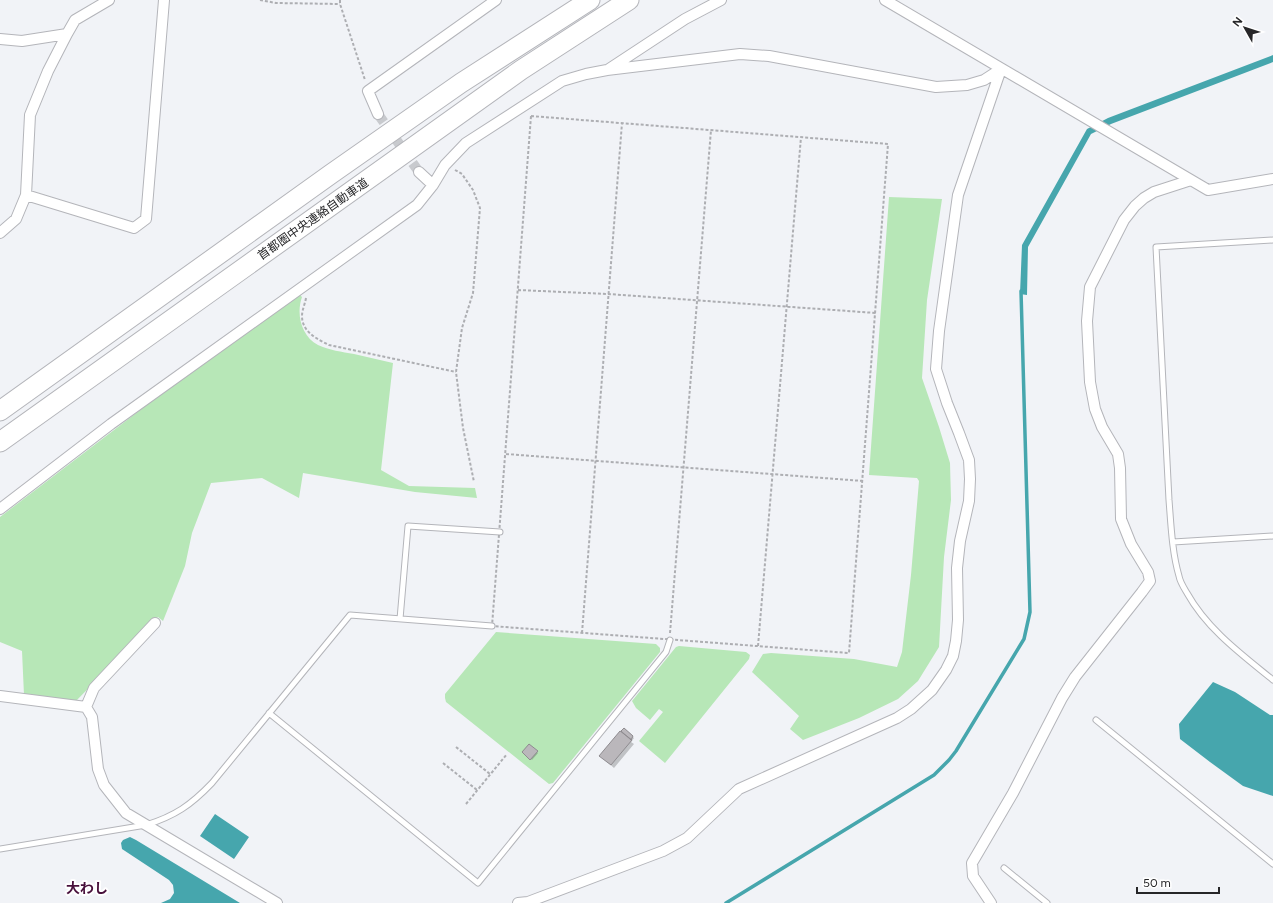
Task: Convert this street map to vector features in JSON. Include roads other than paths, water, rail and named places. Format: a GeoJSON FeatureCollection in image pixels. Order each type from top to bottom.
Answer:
{"type":"FeatureCollection","features":[{"type":"Feature","properties":{"kind":"highway"},"geometry":{"type":"LineString","coordinates":[[0,411],[331,174],[455,88],[590,0]]}},
{"type":"Feature","properties":{"kind":"highway","name":"首都圏中央連絡自動車道"},"geometry":{"type":"LineString","coordinates":[[0,442],[522,70],[629,0]]}},
{"type":"Feature","properties":{"kind":"street"},"geometry":{"type":"LineString","coordinates":[[0,233],[16,219],[26,195],[30,115],[48,71],[75,20],[109,0]]}},
{"type":"Feature","properties":{"kind":"street"},"geometry":{"type":"LineString","coordinates":[[26,195],[134,228],[146,219],[164,0]]}},
{"type":"Feature","properties":{"kind":"street"},"geometry":{"type":"LineString","coordinates":[[378,114],[368,91],[496,0]]}},
{"type":"Feature","properties":{"kind":"street"},"geometry":{"type":"LineString","coordinates":[[607,70],[685,19],[721,0]]}},
{"type":"Feature","properties":{"kind":"street"},"geometry":{"type":"LineString","coordinates":[[885,0],[1208,190],[1273,179]]}},
{"type":"Feature","properties":{"kind":"street"},"geometry":{"type":"LineString","coordinates":[[0,39],[22,41],[67,34]]}},
{"type":"Feature","properties":{"kind":"street"},"geometry":{"type":"LineString","coordinates":[[0,509],[111,424],[417,205],[433,185],[445,165],[466,143],[562,81],[607,70],[740,54],[769,56],[936,87],[966,85],[984,80],[1001,69]]}},
{"type":"Feature","properties":{"kind":"street"},"geometry":{"type":"LineString","coordinates":[[518,903],[528,902],[663,851],[687,838],[739,789],[897,718],[911,709],[932,690],[946,670],[953,656],[956,641],[958,620],[957,568],[960,541],[969,501],[970,479],[969,460],[947,403],[936,369],[939,331],[958,194],[1001,69]]}},
{"type":"Feature","properties":{"kind":"street"},"geometry":{"type":"LineString","coordinates":[[419,172],[433,185]]}},
{"type":"Feature","properties":{"kind":"street"},"geometry":{"type":"LineString","coordinates":[[991,903],[973,876],[972,863],[1013,793],[1074,677],[1150,581],[1148,572],[1131,544],[1121,518],[1120,468],[1118,454],[1102,427],[1095,409],[1090,382],[1087,321],[1090,287],[1124,220],[1135,206],[1154,192],[1191,180]]}},
{"type":"Feature","properties":{"kind":"street"},"geometry":{"type":"LineString","coordinates":[[86,707],[94,688],[155,624]]}},
{"type":"Feature","properties":{"kind":"street"},"geometry":{"type":"LineString","coordinates":[[0,696],[86,707]]}},
{"type":"Feature","properties":{"kind":"street"},"geometry":{"type":"LineString","coordinates":[[86,707],[92,717],[98,769],[104,784],[126,813],[273,902]]}},
{"type":"Feature","properties":{"kind":"lane"},"geometry":{"type":"LineString","coordinates":[[1273,240],[1156,247],[1169,500],[1173,542],[1179,578],[1206,622],[1273,680]]}},
{"type":"Feature","properties":{"kind":"lane"},"geometry":{"type":"LineString","coordinates":[[400,619],[408,526],[500,532]]}},
{"type":"Feature","properties":{"kind":"lane"},"geometry":{"type":"LineString","coordinates":[[1173,542],[1273,536]]}},
{"type":"Feature","properties":{"kind":"lane"},"geometry":{"type":"LineString","coordinates":[[0,849],[146,825],[160,821],[175,814],[196,800],[212,783],[350,615],[492,626]]}},
{"type":"Feature","properties":{"kind":"lane"},"geometry":{"type":"LineString","coordinates":[[269,713],[478,883],[666,652],[670,640]]}},
{"type":"Feature","properties":{"kind":"lane"},"geometry":{"type":"LineString","coordinates":[[1096,720],[1273,864]]}},
{"type":"Feature","properties":{"kind":"lane"},"geometry":{"type":"LineString","coordinates":[[1004,868],[1047,903]]}},
{"type":"Feature","properties":{"kind":"water"},"geometry":{"type":"Polygon","coordinates":[[[1273,55],[1273,62],[1111,124],[1091,134],[1028,247],[1027,295],[1020,294],[1022,245],[1087,129],[1108,118],[1273,55]]]}},
{"type":"Feature","properties":{"kind":"water"},"geometry":{"type":"Polygon","coordinates":[[[1213,682],[1235,692],[1270,715],[1273,715],[1273,796],[1243,786],[1180,739],[1179,724],[1213,682]]]}},
{"type":"Feature","properties":{"kind":"water"},"geometry":{"type":"Polygon","coordinates":[[[215,814],[249,837],[234,859],[200,836],[215,814]]]}},
{"type":"Feature","properties":{"kind":"water"},"geometry":{"type":"Polygon","coordinates":[[[130,837],[240,903],[161,903],[170,899],[174,893],[173,885],[169,880],[122,849],[121,843],[123,840],[130,837]]]}},
{"type":"Feature","properties":{"kind":"waterway"},"geometry":{"type":"LineString","coordinates":[[726,903],[934,775],[956,751],[1024,639],[1030,612],[1021,291]]}},
{"type":"Feature","properties":{"kind":"tunnel"},"geometry":{"type":"LineString","coordinates":[[378,114],[419,172]]}},
{"type":"Feature","properties":{"kind":"district","name":"大わし"},"geometry":{"type":"Point","coordinates":[87,888]}}]}
